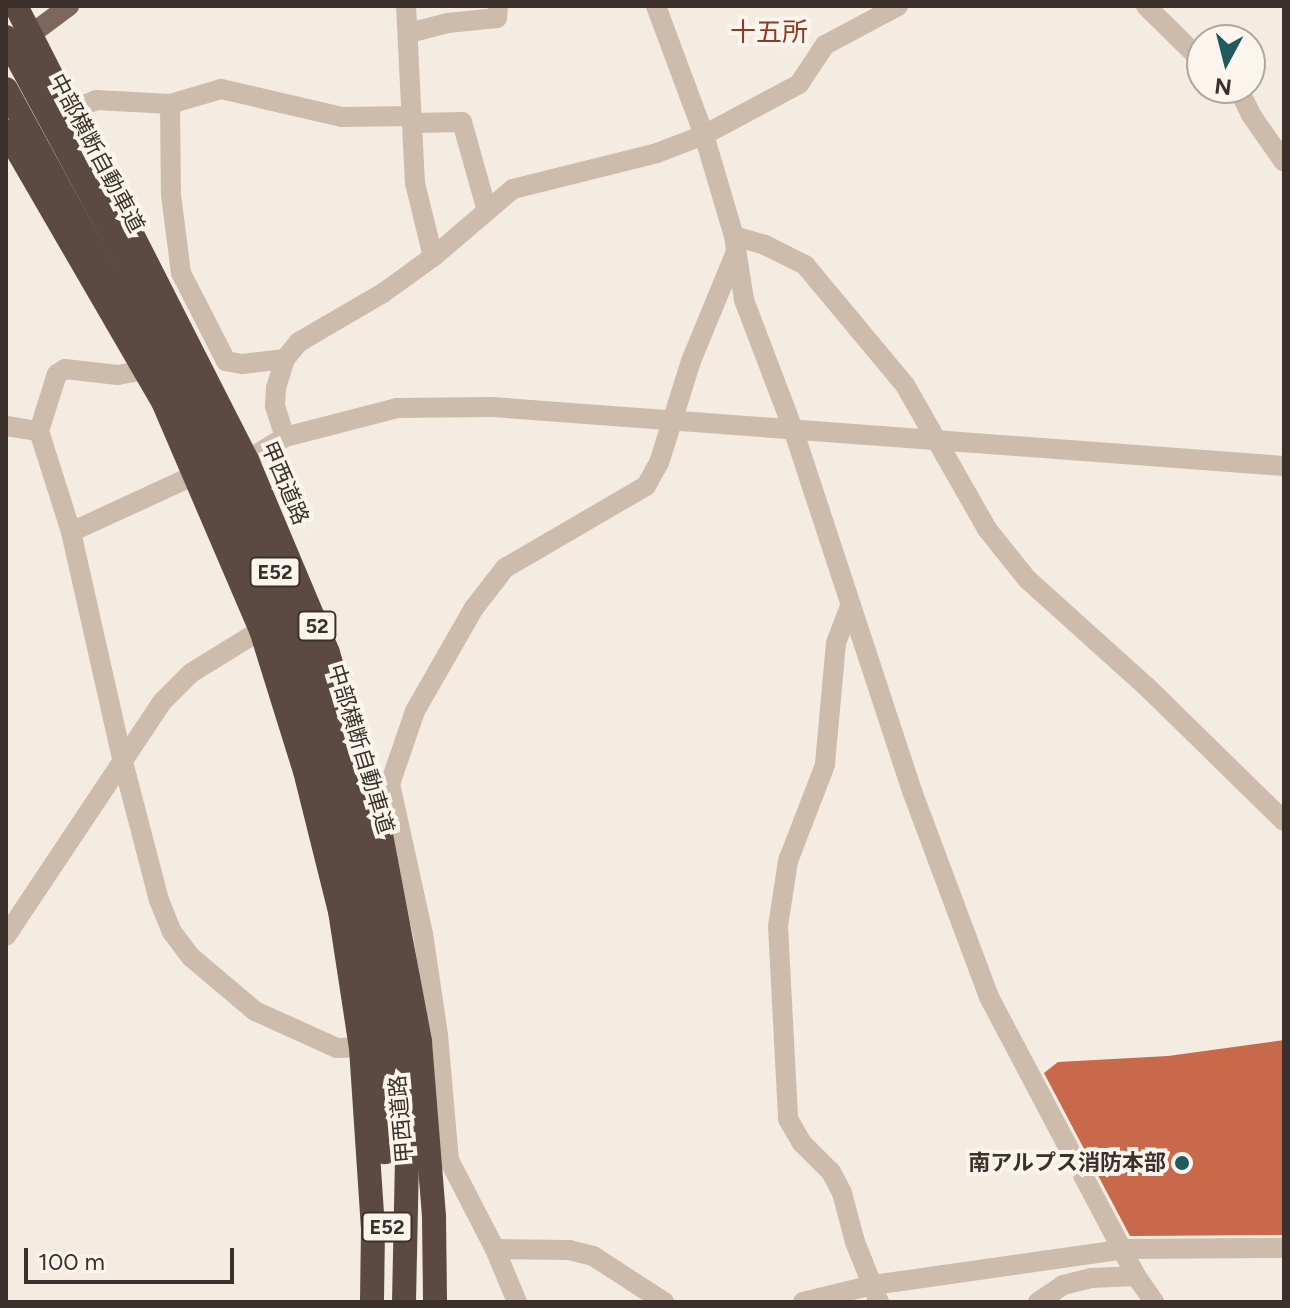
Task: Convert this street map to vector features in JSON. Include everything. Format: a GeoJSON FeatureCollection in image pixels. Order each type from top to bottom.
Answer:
{"type":"FeatureCollection","features":[{"type":"Feature","properties":{"kind":"highway","name":"甲西道路"},"geometry":{"type":"LineString","coordinates":[[16,6],[18,36],[67,112],[247,460],[328,653],[379,824],[429,1038],[435,1302]]}},
{"type":"Feature","properties":{"kind":"highway","name":"中部横断自動車道"},"geometry":{"type":"LineString","coordinates":[[18,36],[211,419],[270,555],[325,712],[353,804],[376,899],[391,986],[407,1153],[404,1302]]}},
{"type":"Feature","properties":{"kind":"highway","name":"中部横断自動車道"},"geometry":{"type":"LineString","coordinates":[[6,89],[191,430],[249,563],[304,715],[332,809],[368,988],[385,1152],[386,1302]]}},
{"type":"Feature","properties":{"kind":"highway","name":"甲西道路"},"geometry":{"type":"LineString","coordinates":[[6,131],[144,370],[197,474],[261,630],[305,771],[340,911],[361,1048],[373,1229],[372,1302]]}},
{"type":"Feature","properties":{"kind":"main road"},"geometry":{"type":"LineString","coordinates":[[6,54],[18,36],[69,6]]}},
{"type":"Feature","properties":{"kind":"street"},"geometry":{"type":"LineString","coordinates":[[406,6],[415,183],[433,257]]}},
{"type":"Feature","properties":{"kind":"street"},"geometry":{"type":"LineString","coordinates":[[409,33],[448,23],[497,18],[498,6]]}},
{"type":"Feature","properties":{"kind":"street"},"geometry":{"type":"LineString","coordinates":[[656,6],[704,135],[735,244],[744,300],[793,429],[849,609],[912,791],[989,997],[1125,1249],[1136,1276],[1154,1302]]}},
{"type":"Feature","properties":{"kind":"street"},"geometry":{"type":"LineString","coordinates":[[285,437],[275,406],[285,359],[299,342],[383,293],[433,257],[513,189],[657,153],[704,135],[799,84],[825,45],[898,6]]}},
{"type":"Feature","properties":{"kind":"street"},"geometry":{"type":"LineString","coordinates":[[1146,6],[1186,45]]}},
{"type":"Feature","properties":{"kind":"street"},"geometry":{"type":"LineString","coordinates":[[67,112],[96,100],[170,104],[221,89],[342,117],[462,122],[487,211]]}},
{"type":"Feature","properties":{"kind":"street"},"geometry":{"type":"LineString","coordinates":[[170,104],[171,195],[181,273],[226,361],[242,364],[285,359]]}},
{"type":"Feature","properties":{"kind":"street"},"geometry":{"type":"LineString","coordinates":[[1246,104],[1284,162]]}},
{"type":"Feature","properties":{"kind":"street"},"geometry":{"type":"LineString","coordinates":[[517,1302],[495,1249],[449,1160],[429,1038],[423,934],[390,784],[415,711],[474,608],[505,568],[646,486],[659,463],[691,361],[735,244]]}},
{"type":"Feature","properties":{"kind":"street"},"geometry":{"type":"LineString","coordinates":[[735,244],[765,245],[805,265],[905,385],[933,440],[987,529],[1027,579],[1146,686],[1284,821]]}},
{"type":"Feature","properties":{"kind":"street"},"geometry":{"type":"LineString","coordinates":[[144,370],[118,375],[65,369],[57,374],[39,431],[71,532],[123,762],[159,900],[172,932],[191,957],[255,1011],[337,1048],[361,1048],[429,1038]]}},
{"type":"Feature","properties":{"kind":"street"},"geometry":{"type":"LineString","coordinates":[[71,532],[197,474],[247,460],[285,437],[397,408],[492,407],[1284,466]]}},
{"type":"Feature","properties":{"kind":"street"},"geometry":{"type":"LineString","coordinates":[[6,426],[39,431]]}},
{"type":"Feature","properties":{"kind":"street"},"geometry":{"type":"LineString","coordinates":[[849,609],[834,655],[830,741],[825,765],[788,861],[778,926],[788,1119],[802,1143],[831,1172],[842,1193],[855,1242],[876,1294]]}},
{"type":"Feature","properties":{"kind":"street"},"geometry":{"type":"LineString","coordinates":[[6,936],[162,702],[191,673],[261,630]]}},
{"type":"Feature","properties":{"kind":"street"},"geometry":{"type":"LineString","coordinates":[[803,1302],[876,1294],[1125,1249],[1284,1248]]}},
{"type":"Feature","properties":{"kind":"street"},"geometry":{"type":"LineString","coordinates":[[495,1249],[569,1250],[593,1256],[664,1302]]}},
{"type":"Feature","properties":{"kind":"street"},"geometry":{"type":"LineString","coordinates":[[1038,1302],[1044,1296],[1077,1281],[1136,1276]]}},
{"type":"Feature","properties":{"kind":"building","name":"南アルプス消防本部"},"geometry":{"type":"Polygon","coordinates":[[[1284,1040],[1284,1235],[1130,1236],[1044,1073],[1058,1062],[1168,1056],[1284,1040]]]}},
{"type":"Feature","properties":{"kind":"place","name":"南アルプス消防本部"},"geometry":{"type":"Point","coordinates":[1182,1163]}},
{"type":"Feature","properties":{"kind":"district","name":"十五所"},"geometry":{"type":"Point","coordinates":[769,33]}}]}
